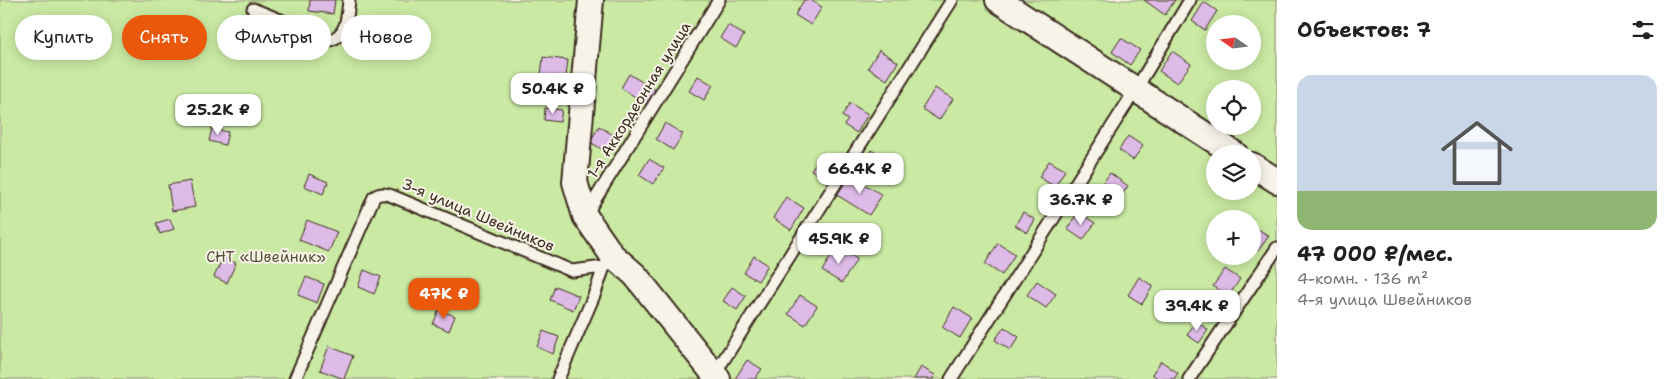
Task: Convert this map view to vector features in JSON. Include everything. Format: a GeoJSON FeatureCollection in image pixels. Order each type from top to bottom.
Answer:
{"type":"FeatureCollection","features":[{"type":"Feature","properties":{"kind":"street"},"geometry":{"type":"LineString","coordinates":[[591,0],[575,182],[585,216],[608,261],[635,274],[716,377]]}},
{"type":"Feature","properties":{"kind":"street"},"geometry":{"type":"LineString","coordinates":[[998,0],[1221,145]]}},
{"type":"Feature","properties":{"kind":"street"},"geometry":{"type":"LineString","coordinates":[[1261,171],[1277,181]]}},
{"type":"Feature","properties":{"kind":"lane"},"geometry":{"type":"LineString","coordinates":[[253,9],[330,40],[336,38],[345,28],[349,0]]}},
{"type":"Feature","properties":{"kind":"lane","name":"1-я Аккордеонная улица"},"geometry":{"type":"LineString","coordinates":[[585,216],[719,0]]}},
{"type":"Feature","properties":{"kind":"lane"},"geometry":{"type":"LineString","coordinates":[[716,377],[952,0]]}},
{"type":"Feature","properties":{"kind":"lane"},"geometry":{"type":"LineString","coordinates":[[951,379],[1136,89],[1190,0]]}},
{"type":"Feature","properties":{"kind":"lane","name":"3-я улица Швейников"},"geometry":{"type":"LineString","coordinates":[[295,379],[374,197],[379,194],[392,196],[572,271],[608,261]]}},
{"type":"Feature","properties":{"kind":"lane"},"geometry":{"type":"LineString","coordinates":[[1190,379],[1277,248]]}},
{"type":"Feature","properties":{"kind":"lane"},"geometry":{"type":"LineString","coordinates":[[558,379],[608,261]]}},
{"type":"Feature","properties":{"kind":"green space","name":"СНТ «Швейник»"},"geometry":{"type":"Polygon","coordinates":[[[0,0],[1277,0],[1277,379],[0,379],[0,0]]]}},
{"type":"Feature","properties":{"kind":"building"},"geometry":{"type":"Polygon","coordinates":[[[310,0],[335,0],[333,14],[309,11],[310,0]]]}},
{"type":"Feature","properties":{"kind":"building"},"geometry":{"type":"Polygon","coordinates":[[[804,0],[811,0],[822,7],[811,25],[795,15],[804,0]]]}},
{"type":"Feature","properties":{"kind":"building"},"geometry":{"type":"Polygon","coordinates":[[[1144,0],[1175,0],[1165,15],[1144,0]]]}},
{"type":"Feature","properties":{"kind":"building"},"geometry":{"type":"Polygon","coordinates":[[[1204,2],[1217,11],[1214,15],[1206,15],[1205,30],[1192,21],[1204,2]]]}},
{"type":"Feature","properties":{"kind":"building"},"geometry":{"type":"Polygon","coordinates":[[[728,25],[744,35],[736,48],[720,38],[728,25]]]}},
{"type":"Feature","properties":{"kind":"building"},"geometry":{"type":"Polygon","coordinates":[[[1121,38],[1140,50],[1130,65],[1112,52],[1121,38]]]}},
{"type":"Feature","properties":{"kind":"building"},"geometry":{"type":"Polygon","coordinates":[[[879,50],[898,62],[887,80],[868,68],[879,50]]]}},
{"type":"Feature","properties":{"kind":"building"},"geometry":{"type":"Polygon","coordinates":[[[1172,51],[1191,64],[1177,83],[1159,71],[1172,51]]]}},
{"type":"Feature","properties":{"kind":"building"},"geometry":{"type":"Polygon","coordinates":[[[543,57],[568,60],[566,77],[541,75],[543,57]]]}},
{"type":"Feature","properties":{"kind":"building"},"geometry":{"type":"Polygon","coordinates":[[[629,74],[657,91],[648,105],[621,88],[629,74]]]}},
{"type":"Feature","properties":{"kind":"building"},"geometry":{"type":"Polygon","coordinates":[[[698,76],[713,85],[704,100],[689,91],[698,76]]]}},
{"type":"Feature","properties":{"kind":"building"},"geometry":{"type":"Polygon","coordinates":[[[935,88],[953,99],[939,120],[922,109],[935,88]]]}},
{"type":"Feature","properties":{"kind":"building"},"geometry":{"type":"Polygon","coordinates":[[[850,103],[868,114],[857,133],[844,125],[848,120],[842,116],[850,103]]]}},
{"type":"Feature","properties":{"kind":"building"},"geometry":{"type":"Polygon","coordinates":[[[545,108],[562,110],[560,122],[544,120],[545,108]]]}},
{"type":"Feature","properties":{"kind":"building"},"geometry":{"type":"Polygon","coordinates":[[[665,123],[683,134],[673,150],[656,139],[665,123]]]}},
{"type":"Feature","properties":{"kind":"building"},"geometry":{"type":"Polygon","coordinates":[[[599,126],[618,138],[608,153],[590,142],[599,126]]]}},
{"type":"Feature","properties":{"kind":"building"},"geometry":{"type":"Polygon","coordinates":[[[212,128],[228,132],[225,145],[209,141],[212,128]]]}},
{"type":"Feature","properties":{"kind":"building"},"geometry":{"type":"Polygon","coordinates":[[[1128,136],[1143,146],[1133,160],[1119,150],[1128,136]]]}},
{"type":"Feature","properties":{"kind":"building"},"geometry":{"type":"Polygon","coordinates":[[[871,150],[886,159],[876,176],[861,166],[871,150]]]}},
{"type":"Feature","properties":{"kind":"building"},"geometry":{"type":"Polygon","coordinates":[[[822,153],[836,161],[825,179],[811,170],[822,153]]]}},
{"type":"Feature","properties":{"kind":"building"},"geometry":{"type":"Polygon","coordinates":[[[649,159],[664,168],[653,184],[639,175],[649,159]]]}},
{"type":"Feature","properties":{"kind":"building"},"geometry":{"type":"Polygon","coordinates":[[[1049,161],[1065,170],[1055,187],[1039,177],[1049,161]]]}},
{"type":"Feature","properties":{"kind":"building"},"geometry":{"type":"Polygon","coordinates":[[[1110,173],[1128,186],[1118,201],[1099,188],[1110,173]]]}},
{"type":"Feature","properties":{"kind":"building"},"geometry":{"type":"Polygon","coordinates":[[[309,174],[328,182],[323,194],[304,186],[309,174]]]}},
{"type":"Feature","properties":{"kind":"building"},"geometry":{"type":"Polygon","coordinates":[[[850,175],[882,195],[869,215],[837,195],[850,175]]]}},
{"type":"Feature","properties":{"kind":"building"},"geometry":{"type":"Polygon","coordinates":[[[190,181],[195,207],[172,211],[168,185],[190,181]]]}},
{"type":"Feature","properties":{"kind":"building"},"geometry":{"type":"Polygon","coordinates":[[[786,197],[804,208],[791,230],[773,218],[786,197]]]}},
{"type":"Feature","properties":{"kind":"building"},"geometry":{"type":"Polygon","coordinates":[[[1023,212],[1035,220],[1027,233],[1015,225],[1023,212]]]}},
{"type":"Feature","properties":{"kind":"building"},"geometry":{"type":"Polygon","coordinates":[[[1078,212],[1095,223],[1083,240],[1067,229],[1078,212]]]}},
{"type":"Feature","properties":{"kind":"building"},"geometry":{"type":"Polygon","coordinates":[[[170,219],[174,229],[160,234],[156,223],[170,219]]]}},
{"type":"Feature","properties":{"kind":"building"},"geometry":{"type":"Polygon","coordinates":[[[307,220],[337,232],[329,252],[299,240],[307,220]]]}},
{"type":"Feature","properties":{"kind":"building"},"geometry":{"type":"Polygon","coordinates":[[[1261,231],[1269,236],[1261,247],[1261,231]]]}},
{"type":"Feature","properties":{"kind":"building"},"geometry":{"type":"Polygon","coordinates":[[[998,243],[1015,254],[1002,275],[985,264],[998,243]]]}},
{"type":"Feature","properties":{"kind":"building"},"geometry":{"type":"Polygon","coordinates":[[[837,246],[857,259],[842,283],[822,271],[837,246]]]}},
{"type":"Feature","properties":{"kind":"building"},"geometry":{"type":"Polygon","coordinates":[[[754,256],[768,265],[758,281],[744,273],[754,256]]]}},
{"type":"Feature","properties":{"kind":"building"},"geometry":{"type":"Polygon","coordinates":[[[223,257],[236,263],[227,283],[214,277],[223,257]]]}},
{"type":"Feature","properties":{"kind":"building"},"geometry":{"type":"Polygon","coordinates":[[[1225,269],[1240,279],[1228,297],[1213,286],[1225,269]]]}},
{"type":"Feature","properties":{"kind":"building"},"geometry":{"type":"Polygon","coordinates":[[[364,270],[381,277],[374,294],[358,287],[364,270]]]}},
{"type":"Feature","properties":{"kind":"building"},"geometry":{"type":"Polygon","coordinates":[[[306,277],[324,284],[317,303],[298,295],[306,277]]]}},
{"type":"Feature","properties":{"kind":"building"},"geometry":{"type":"Polygon","coordinates":[[[1139,277],[1153,286],[1142,304],[1128,295],[1139,277]]]}},
{"type":"Feature","properties":{"kind":"building"},"geometry":{"type":"Polygon","coordinates":[[[1037,281],[1056,294],[1046,308],[1027,295],[1037,281]]]}},
{"type":"Feature","properties":{"kind":"building"},"geometry":{"type":"Polygon","coordinates":[[[555,286],[579,296],[573,310],[550,300],[555,286]]]}},
{"type":"Feature","properties":{"kind":"building"},"geometry":{"type":"Polygon","coordinates":[[[732,287],[746,296],[737,310],[723,301],[732,287]]]}},
{"type":"Feature","properties":{"kind":"building"},"geometry":{"type":"Polygon","coordinates":[[[800,295],[817,306],[805,325],[788,314],[800,295]]]}},
{"type":"Feature","properties":{"kind":"building"},"geometry":{"type":"Polygon","coordinates":[[[954,307],[972,318],[960,338],[942,327],[954,307]]]}},
{"type":"Feature","properties":{"kind":"building"},"geometry":{"type":"Polygon","coordinates":[[[439,310],[455,316],[449,331],[433,324],[439,310]]]}},
{"type":"Feature","properties":{"kind":"building"},"geometry":{"type":"Polygon","coordinates":[[[1196,321],[1208,330],[1199,343],[1187,335],[1196,321]]]}},
{"type":"Feature","properties":{"kind":"building"},"geometry":{"type":"Polygon","coordinates":[[[1004,327],[1019,337],[1010,350],[995,340],[1004,327]]]}},
{"type":"Feature","properties":{"kind":"building"},"geometry":{"type":"Polygon","coordinates":[[[543,331],[559,337],[553,354],[537,347],[543,331]]]}},
{"type":"Feature","properties":{"kind":"building"},"geometry":{"type":"Polygon","coordinates":[[[329,346],[353,356],[344,379],[320,370],[329,346]]]}},
{"type":"Feature","properties":{"kind":"building"},"geometry":{"type":"Polygon","coordinates":[[[747,360],[762,369],[755,379],[735,379],[747,360]]]}},
{"type":"Feature","properties":{"kind":"building"},"geometry":{"type":"Polygon","coordinates":[[[1161,361],[1178,373],[1174,379],[1159,379],[1152,374],[1161,361]]]}},
{"type":"Feature","properties":{"kind":"building"},"geometry":{"type":"Polygon","coordinates":[[[921,367],[935,375],[933,379],[914,379],[921,367]]]}}]}
